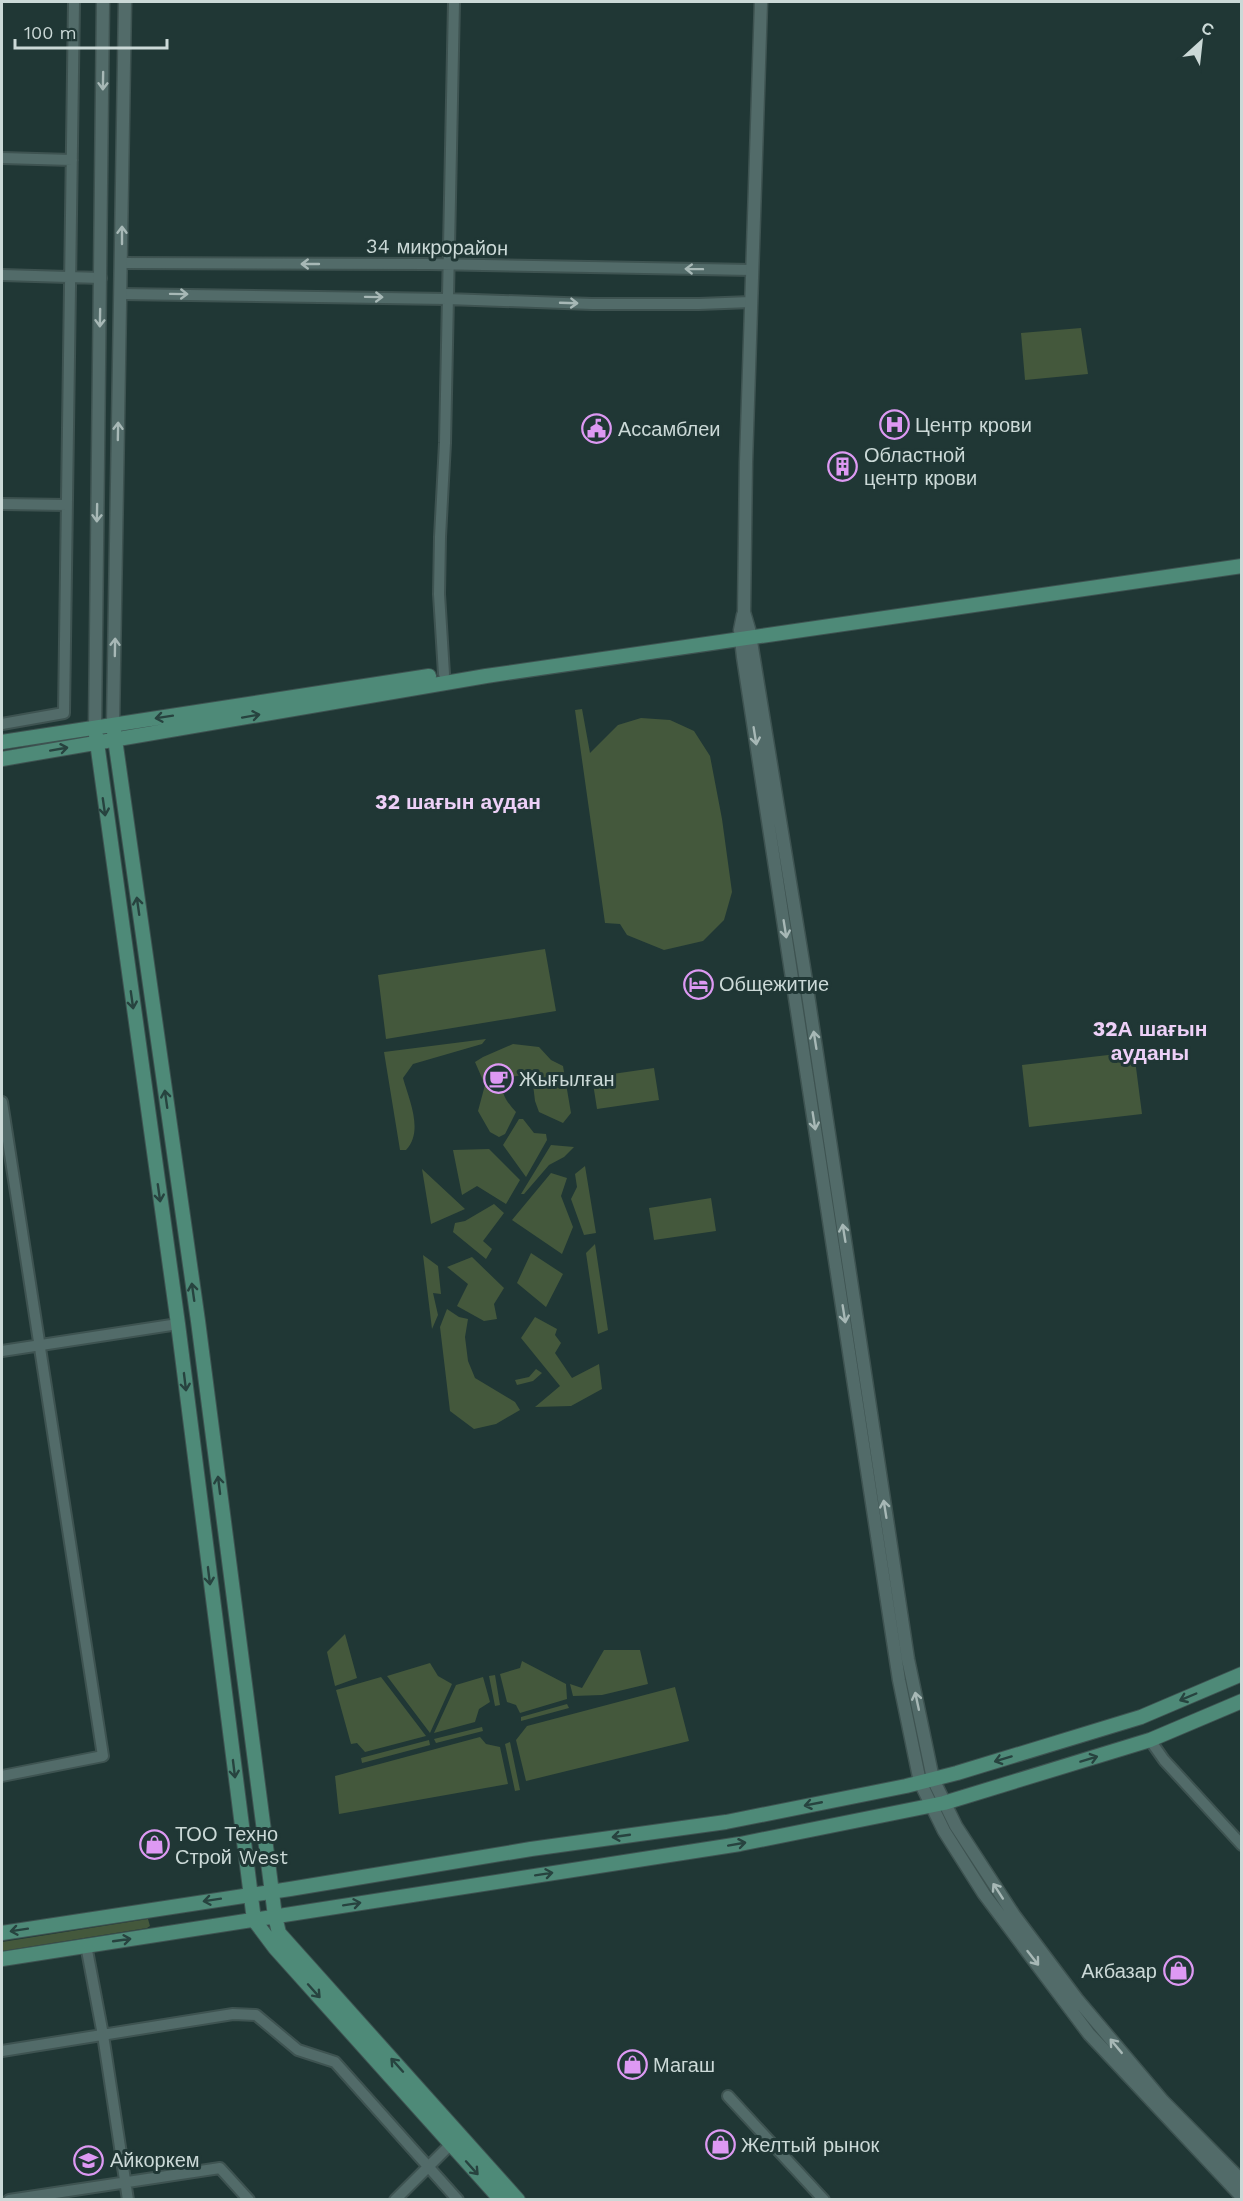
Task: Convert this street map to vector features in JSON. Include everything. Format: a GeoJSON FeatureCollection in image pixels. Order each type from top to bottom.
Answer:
{"type":"FeatureCollection","features":[{"type":"Feature","properties":{"kind":"main road"},"geometry":{"type":"LineString","coordinates":[[2,759],[745,634],[1242,559]]}},
{"type":"Feature","properties":{"kind":"main road"},"geometry":{"type":"LineString","coordinates":[[2,742],[444,674],[1242,566]]}},
{"type":"Feature","properties":{"kind":"main road"},"geometry":{"type":"LineString","coordinates":[[113,725],[198,1321],[271,1891],[279,1933],[455,2140],[501,2199]]}},
{"type":"Feature","properties":{"kind":"main road"},"geometry":{"type":"LineString","coordinates":[[94,729],[178,1324],[254,1920],[275,1948],[455,2140],[518,2199]]}},
{"type":"Feature","properties":{"kind":"main road"},"geometry":{"type":"LineString","coordinates":[[2,1933],[531,1849],[726,1822],[926,1781],[1141,1717],[1242,1674]]}},
{"type":"Feature","properties":{"kind":"main road"},"geometry":{"type":"LineString","coordinates":[[2,1959],[740,1844],[930,1806],[1150,1740],[1242,1701]]}},
{"type":"Feature","properties":{"kind":"main road"},"geometry":{"type":"LineString","coordinates":[[1141,1717],[1150,1740]]}},
{"type":"Feature","properties":{"kind":"main road"},"geometry":{"type":"LineString","coordinates":[[157,1910],[161,1934]]}},
{"type":"Feature","properties":{"kind":"street"},"geometry":{"type":"LineString","coordinates":[[2,724],[63,713],[74,2]]}},
{"type":"Feature","properties":{"kind":"street"},"geometry":{"type":"LineString","coordinates":[[94,729],[103,2]]}},
{"type":"Feature","properties":{"kind":"street"},"geometry":{"type":"LineString","coordinates":[[113,725],[125,2]]}},
{"type":"Feature","properties":{"kind":"street"},"geometry":{"type":"LineString","coordinates":[[444,674],[440,586],[453,2]]}},
{"type":"Feature","properties":{"kind":"street"},"geometry":{"type":"LineString","coordinates":[[761,2],[751,302],[745,634],[804,968],[930,1806],[984,1894],[1089,2034],[1242,2197]]}},
{"type":"Feature","properties":{"kind":"street"},"geometry":{"type":"LineString","coordinates":[[2,158],[72,160]]}},
{"type":"Feature","properties":{"kind":"street","name":"34 микрорайон"},"geometry":{"type":"LineString","coordinates":[[122,263],[752,270]]}},
{"type":"Feature","properties":{"kind":"street"},"geometry":{"type":"LineString","coordinates":[[2,275],[101,278]]}},
{"type":"Feature","properties":{"kind":"street"},"geometry":{"type":"LineString","coordinates":[[121,294],[447,299],[592,304],[751,302]]}},
{"type":"Feature","properties":{"kind":"street"},"geometry":{"type":"LineString","coordinates":[[2,504],[67,505]]}},
{"type":"Feature","properties":{"kind":"street"},"geometry":{"type":"LineString","coordinates":[[22,721],[25,739]]}},
{"type":"Feature","properties":{"kind":"street"},"geometry":{"type":"LineString","coordinates":[[2,1102],[102,1756],[2,1776]]}},
{"type":"Feature","properties":{"kind":"street"},"geometry":{"type":"LineString","coordinates":[[2,1351],[178,1324]]}},
{"type":"Feature","properties":{"kind":"street"},"geometry":{"type":"LineString","coordinates":[[1150,1740],[1164,1760],[1242,1845]]}},
{"type":"Feature","properties":{"kind":"street"},"geometry":{"type":"LineString","coordinates":[[926,1781],[944,1803],[956,1826],[1014,1915],[1077,1999],[1163,2101],[1242,2181]]}},
{"type":"Feature","properties":{"kind":"street"},"geometry":{"type":"LineString","coordinates":[[86,1945],[103,2036],[128,2199]]}},
{"type":"Feature","properties":{"kind":"street"},"geometry":{"type":"LineString","coordinates":[[2,2051],[233,2014],[256,2015],[298,2050],[335,2062],[458,2199]]}},
{"type":"Feature","properties":{"kind":"street"},"geometry":{"type":"LineString","coordinates":[[728,2096],[824,2199]]}},
{"type":"Feature","properties":{"kind":"street"},"geometry":{"type":"LineString","coordinates":[[395,2199],[455,2140]]}},
{"type":"Feature","properties":{"kind":"street"},"geometry":{"type":"LineString","coordinates":[[9,2199],[220,2168],[249,2199]]}},
{"type":"Feature","properties":{"kind":"green space"},"geometry":{"type":"Polygon","coordinates":[[[1081,328],[1088,374],[1025,380],[1021,333],[1081,328]]]}},
{"type":"Feature","properties":{"kind":"green space"},"geometry":{"type":"Polygon","coordinates":[[[582,709],[590,753],[618,725],[641,718],[670,720],[694,731],[710,756],[732,892],[724,920],[703,941],[664,950],[627,935],[620,924],[605,923],[575,710],[582,709]]]}},
{"type":"Feature","properties":{"kind":"green space"},"geometry":{"type":"Polygon","coordinates":[[[545,949],[556,1011],[386,1039],[378,975],[545,949]]]}},
{"type":"Feature","properties":{"kind":"green space"},"geometry":{"type":"Polygon","coordinates":[[[486,1039],[482,1044],[413,1064],[403,1078],[414,1115],[414,1134],[406,1150],[400,1150],[384,1052],[486,1039]]]}},
{"type":"Feature","properties":{"kind":"green space"},"geometry":{"type":"Polygon","coordinates":[[[513,1044],[539,1047],[551,1060],[563,1066],[571,1113],[563,1123],[539,1112],[535,1101],[532,1076],[521,1075],[509,1078],[502,1081],[504,1095],[516,1112],[505,1134],[499,1137],[490,1132],[478,1111],[485,1085],[475,1062],[513,1044]]]}},
{"type":"Feature","properties":{"kind":"green space"},"geometry":{"type":"Polygon","coordinates":[[[1134,1052],[1142,1114],[1029,1127],[1022,1065],[1134,1052]]]}},
{"type":"Feature","properties":{"kind":"green space"},"geometry":{"type":"Polygon","coordinates":[[[654,1068],[659,1100],[597,1109],[592,1077],[654,1068]]]}},
{"type":"Feature","properties":{"kind":"green space"},"geometry":{"type":"Polygon","coordinates":[[[519,1119],[523,1119],[534,1133],[546,1134],[547,1140],[526,1177],[503,1145],[519,1119]]]}},
{"type":"Feature","properties":{"kind":"green space"},"geometry":{"type":"Polygon","coordinates":[[[551,1145],[574,1147],[564,1157],[549,1165],[524,1194],[521,1194],[551,1145]]]}},
{"type":"Feature","properties":{"kind":"green space"},"geometry":{"type":"Polygon","coordinates":[[[489,1149],[520,1180],[506,1204],[477,1186],[462,1195],[453,1150],[489,1149]]]}},
{"type":"Feature","properties":{"kind":"green space"},"geometry":{"type":"Polygon","coordinates":[[[585,1166],[596,1233],[584,1235],[571,1199],[577,1187],[575,1174],[585,1166]]]}},
{"type":"Feature","properties":{"kind":"green space"},"geometry":{"type":"Polygon","coordinates":[[[422,1169],[465,1209],[431,1224],[422,1169]]]}},
{"type":"Feature","properties":{"kind":"green space"},"geometry":{"type":"Polygon","coordinates":[[[551,1173],[567,1178],[561,1196],[573,1227],[562,1254],[512,1220],[551,1173]]]}},
{"type":"Feature","properties":{"kind":"green space"},"geometry":{"type":"Polygon","coordinates":[[[711,1198],[716,1231],[654,1240],[649,1208],[711,1198]]]}},
{"type":"Feature","properties":{"kind":"green space"},"geometry":{"type":"Polygon","coordinates":[[[494,1204],[504,1213],[483,1241],[492,1249],[486,1259],[453,1232],[455,1223],[465,1221],[494,1204]]]}},
{"type":"Feature","properties":{"kind":"green space"},"geometry":{"type":"Polygon","coordinates":[[[595,1244],[608,1330],[598,1334],[586,1253],[595,1244]]]}},
{"type":"Feature","properties":{"kind":"green space"},"geometry":{"type":"Polygon","coordinates":[[[531,1253],[563,1274],[546,1307],[517,1283],[531,1253]]]}},
{"type":"Feature","properties":{"kind":"green space"},"geometry":{"type":"Polygon","coordinates":[[[423,1255],[438,1266],[441,1294],[433,1293],[438,1315],[432,1329],[423,1255]]]}},
{"type":"Feature","properties":{"kind":"green space"},"geometry":{"type":"Polygon","coordinates":[[[472,1257],[504,1288],[494,1304],[497,1319],[484,1321],[457,1306],[468,1284],[447,1267],[472,1257]]]}},
{"type":"Feature","properties":{"kind":"green space"},"geometry":{"type":"Polygon","coordinates":[[[447,1309],[459,1317],[468,1319],[465,1337],[468,1361],[475,1378],[515,1402],[520,1410],[496,1424],[474,1429],[450,1411],[440,1327],[447,1309]]]}},
{"type":"Feature","properties":{"kind":"green space"},"geometry":{"type":"Polygon","coordinates":[[[535,1317],[557,1329],[555,1335],[561,1343],[555,1353],[572,1378],[599,1364],[602,1389],[571,1406],[535,1407],[560,1386],[521,1338],[535,1317]]]}},
{"type":"Feature","properties":{"kind":"green space"},"geometry":{"type":"Polygon","coordinates":[[[536,1369],[542,1373],[533,1381],[517,1385],[515,1380],[529,1377],[536,1369]]]}},
{"type":"Feature","properties":{"kind":"green space"},"geometry":{"type":"Polygon","coordinates":[[[345,1634],[357,1678],[335,1686],[327,1652],[345,1634]]]}},
{"type":"Feature","properties":{"kind":"green space"},"geometry":{"type":"Polygon","coordinates":[[[604,1650],[640,1650],[648,1684],[602,1695],[573,1696],[570,1684],[582,1688],[604,1650]]]}},
{"type":"Feature","properties":{"kind":"green space"},"geometry":{"type":"Polygon","coordinates":[[[522,1661],[566,1684],[567,1699],[520,1713],[516,1705],[507,1702],[500,1674],[520,1668],[522,1661]]]}},
{"type":"Feature","properties":{"kind":"green space"},"geometry":{"type":"Polygon","coordinates":[[[430,1663],[438,1676],[452,1684],[430,1733],[387,1676],[430,1663]]]}},
{"type":"Feature","properties":{"kind":"green space"},"geometry":{"type":"Polygon","coordinates":[[[495,1675],[500,1705],[495,1706],[489,1676],[495,1675]]]}},
{"type":"Feature","properties":{"kind":"green space"},"geometry":{"type":"Polygon","coordinates":[[[381,1677],[426,1736],[365,1752],[357,1743],[351,1744],[336,1690],[381,1677]]]}},
{"type":"Feature","properties":{"kind":"green space"},"geometry":{"type":"Polygon","coordinates":[[[483,1677],[490,1702],[479,1709],[475,1722],[434,1733],[456,1685],[483,1677]]]}},
{"type":"Feature","properties":{"kind":"green space"},"geometry":{"type":"Polygon","coordinates":[[[675,1687],[689,1741],[526,1781],[516,1740],[527,1726],[675,1687]]]}},
{"type":"Feature","properties":{"kind":"green space"},"geometry":{"type":"Polygon","coordinates":[[[567,1704],[569,1708],[521,1721],[521,1717],[567,1704]]]}},
{"type":"Feature","properties":{"kind":"green space"},"geometry":{"type":"Polygon","coordinates":[[[482,1727],[483,1731],[436,1743],[434,1739],[482,1727]]]}},
{"type":"Feature","properties":{"kind":"green space"},"geometry":{"type":"Polygon","coordinates":[[[480,1737],[486,1744],[500,1747],[508,1784],[339,1814],[335,1776],[480,1737]]]}},
{"type":"Feature","properties":{"kind":"green space"},"geometry":{"type":"Polygon","coordinates":[[[429,1740],[430,1745],[362,1763],[361,1758],[429,1740]]]}},
{"type":"Feature","properties":{"kind":"green space"},"geometry":{"type":"Polygon","coordinates":[[[510,1742],[520,1790],[515,1791],[505,1744],[510,1742]]]}},
{"type":"Feature","properties":{"kind":"green space"},"geometry":{"type":"Polygon","coordinates":[[[148,1919],[150,1926],[147,1928],[2,1951],[2,1942],[148,1919]]]}},
{"type":"Feature","properties":{"kind":"place","name":"Центр крови"},"geometry":{"type":"Point","coordinates":[894,425]}},
{"type":"Feature","properties":{"kind":"place","name":"Ассамблеи"},"geometry":{"type":"Point","coordinates":[597,429]}},
{"type":"Feature","properties":{"kind":"place","name":"Областной центр крови"},"geometry":{"type":"Point","coordinates":[843,467]}},
{"type":"Feature","properties":{"kind":"place","name":"Общежитие"},"geometry":{"type":"Point","coordinates":[698,984]}},
{"type":"Feature","properties":{"kind":"place","name":"Жығылған"},"geometry":{"type":"Point","coordinates":[498,1079]}},
{"type":"Feature","properties":{"kind":"place","name":"ТОО Техно Строй West"},"geometry":{"type":"Point","coordinates":[154,1845]}},
{"type":"Feature","properties":{"kind":"place","name":"Акбазар"},"geometry":{"type":"Point","coordinates":[1178,1971]}},
{"type":"Feature","properties":{"kind":"place","name":"Магаш"},"geometry":{"type":"Point","coordinates":[632,2065]}},
{"type":"Feature","properties":{"kind":"place","name":"Желтый рынок"},"geometry":{"type":"Point","coordinates":[720,2145]}},
{"type":"Feature","properties":{"kind":"place","name":"Айкоркем"},"geometry":{"type":"Point","coordinates":[89,2160]}},
{"type":"Feature","properties":{"kind":"district","name":"32 шағын аудан"},"geometry":{"type":"Point","coordinates":[458,802]}},
{"type":"Feature","properties":{"kind":"district","name":"32А шағын ауданы"},"geometry":{"type":"Point","coordinates":[1150,1041]}}]}
